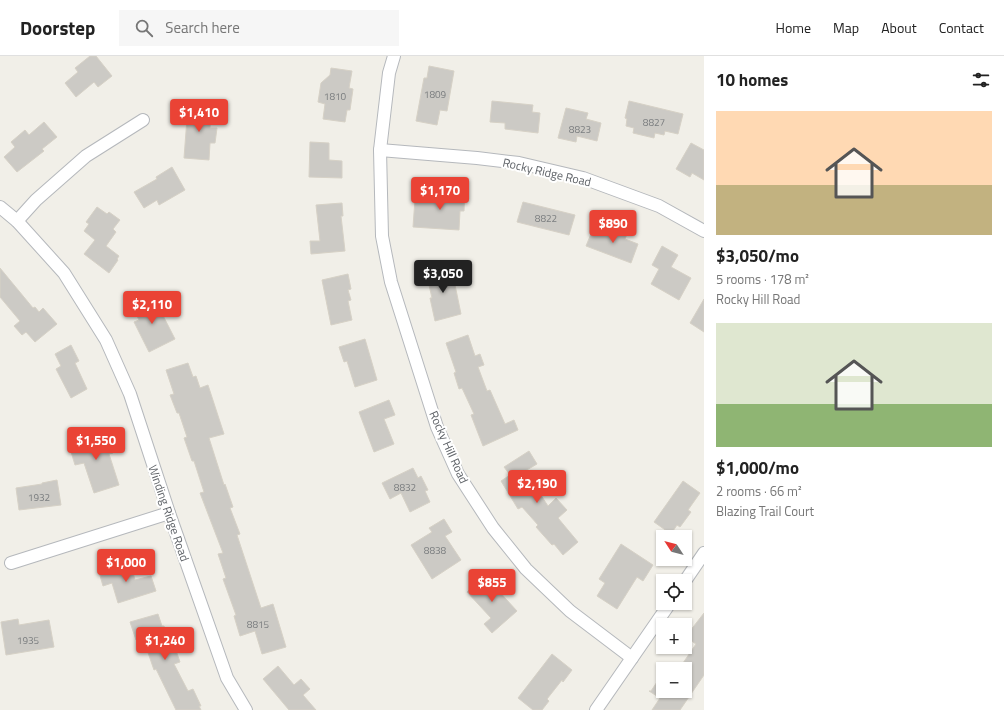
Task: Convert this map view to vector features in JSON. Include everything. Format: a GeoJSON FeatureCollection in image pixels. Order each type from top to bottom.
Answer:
{"type":"FeatureCollection","features":[{"type":"Feature","properties":{"kind":"street","name":"Rocky Hill Road"},"geometry":{"type":"LineString","coordinates":[[394,56],[389,73],[380,150],[382,236],[391,282],[437,427],[458,474],[493,528],[526,569],[570,611],[632,658]]}},
{"type":"Feature","properties":{"kind":"street"},"geometry":{"type":"LineString","coordinates":[[17,221],[36,200],[86,156],[143,120]]}},
{"type":"Feature","properties":{"kind":"street","name":"Rocky Ridge Road"},"geometry":{"type":"LineString","coordinates":[[380,150],[519,163],[583,178],[659,206],[704,231]]}},
{"type":"Feature","properties":{"kind":"street","name":"Winding Ridge Road"},"geometry":{"type":"LineString","coordinates":[[0,207],[17,221],[64,273],[106,340],[130,394],[169,513],[227,678],[246,710]]}},
{"type":"Feature","properties":{"kind":"street"},"geometry":{"type":"LineString","coordinates":[[11,563],[169,513]]}},
{"type":"Feature","properties":{"kind":"street"},"geometry":{"type":"LineString","coordinates":[[690,574],[704,553]]}},
{"type":"Feature","properties":{"kind":"street"},"geometry":{"type":"LineString","coordinates":[[596,710],[665,610]]}},
{"type":"Feature","properties":{"kind":"building"},"geometry":{"type":"Polygon","coordinates":[[[90,56],[96,56],[112,76],[98,87],[94,82],[76,97],[65,83],[78,72],[75,68],[90,56]]]}},
{"type":"Feature","properties":{"kind":"building"},"geometry":{"type":"Polygon","coordinates":[[[429,66],[454,71],[447,111],[440,110],[437,125],[416,121],[424,78],[427,78],[429,66]]]}},
{"type":"Feature","properties":{"kind":"building"},"geometry":{"type":"Polygon","coordinates":[[[331,68],[352,71],[349,88],[353,89],[350,110],[347,110],[345,122],[323,119],[325,104],[318,102],[321,83],[330,75],[331,68]]]}},
{"type":"Feature","properties":{"kind":"building"},"geometry":{"type":"Polygon","coordinates":[[[492,101],[533,105],[532,112],[540,113],[538,133],[505,129],[505,123],[490,122],[492,101]]]}},
{"type":"Feature","properties":{"kind":"building"},"geometry":{"type":"Polygon","coordinates":[[[629,101],[683,114],[678,134],[665,131],[664,135],[655,133],[654,138],[633,133],[634,128],[626,126],[627,119],[625,118],[629,101]]]}},
{"type":"Feature","properties":{"kind":"building"},"geometry":{"type":"Polygon","coordinates":[[[188,105],[211,107],[210,128],[217,128],[215,143],[210,143],[209,160],[184,158],[188,105]]]}},
{"type":"Feature","properties":{"kind":"building"},"geometry":{"type":"Polygon","coordinates":[[[566,108],[588,113],[586,119],[601,123],[597,141],[577,136],[576,142],[558,138],[566,108]]]}},
{"type":"Feature","properties":{"kind":"building"},"geometry":{"type":"Polygon","coordinates":[[[44,122],[57,137],[42,149],[44,151],[17,172],[4,157],[15,147],[11,142],[25,130],[29,135],[44,122]]]}},
{"type":"Feature","properties":{"kind":"building"},"geometry":{"type":"Polygon","coordinates":[[[310,142],[329,143],[329,160],[342,161],[342,178],[309,177],[310,142]]]}},
{"type":"Feature","properties":{"kind":"building"},"geometry":{"type":"Polygon","coordinates":[[[691,143],[704,150],[704,180],[692,173],[690,177],[676,169],[691,143]]]}},
{"type":"Feature","properties":{"kind":"building"},"geometry":{"type":"Polygon","coordinates":[[[172,167],[185,190],[159,205],[157,200],[144,208],[134,192],[157,179],[156,177],[172,167]]]}},
{"type":"Feature","properties":{"kind":"building"},"geometry":{"type":"Polygon","coordinates":[[[449,188],[465,189],[464,211],[460,211],[459,230],[413,227],[415,199],[424,200],[424,198],[448,200],[449,188]]]}},
{"type":"Feature","properties":{"kind":"building"},"geometry":{"type":"Polygon","coordinates":[[[523,202],[575,215],[569,235],[517,222],[523,202]]]}},
{"type":"Feature","properties":{"kind":"building"},"geometry":{"type":"Polygon","coordinates":[[[342,203],[343,216],[341,216],[345,251],[311,254],[310,241],[320,241],[316,205],[342,203]]]}},
{"type":"Feature","properties":{"kind":"building"},"geometry":{"type":"Polygon","coordinates":[[[97,207],[107,214],[109,212],[120,220],[113,229],[116,232],[106,246],[119,256],[109,273],[84,254],[95,240],[84,231],[89,224],[86,222],[97,207]]]}},
{"type":"Feature","properties":{"kind":"building"},"geometry":{"type":"Polygon","coordinates":[[[608,227],[627,234],[625,239],[638,244],[631,263],[586,246],[593,229],[606,234],[608,227]]]}},
{"type":"Feature","properties":{"kind":"building"},"geometry":{"type":"Polygon","coordinates":[[[662,246],[678,255],[671,267],[691,278],[679,300],[651,284],[659,269],[652,265],[662,246]]]}},
{"type":"Feature","properties":{"kind":"building"},"geometry":{"type":"Polygon","coordinates":[[[448,267],[451,281],[454,280],[461,314],[435,321],[430,298],[432,298],[426,272],[448,267]]]}},
{"type":"Feature","properties":{"kind":"building"},"geometry":{"type":"Polygon","coordinates":[[[0,268],[33,308],[35,307],[39,312],[43,308],[57,324],[35,342],[26,332],[22,335],[14,326],[20,321],[0,297],[0,268]]]}},
{"type":"Feature","properties":{"kind":"building"},"geometry":{"type":"Polygon","coordinates":[[[348,274],[351,289],[348,290],[351,300],[348,301],[352,320],[331,325],[322,280],[348,274]]]}},
{"type":"Feature","properties":{"kind":"building"},"geometry":{"type":"Polygon","coordinates":[[[153,296],[175,339],[149,352],[134,322],[139,320],[132,306],[153,296]]]}},
{"type":"Feature","properties":{"kind":"building"},"geometry":{"type":"Polygon","coordinates":[[[704,299],[704,332],[690,323],[704,299]]]}},
{"type":"Feature","properties":{"kind":"building"},"geometry":{"type":"Polygon","coordinates":[[[468,335],[475,356],[480,354],[484,365],[478,367],[487,391],[490,390],[505,424],[514,420],[518,430],[483,446],[471,415],[474,414],[462,388],[459,389],[454,373],[456,372],[446,343],[468,335]]]}},
{"type":"Feature","properties":{"kind":"building"},"geometry":{"type":"Polygon","coordinates":[[[365,339],[377,380],[355,387],[347,361],[344,362],[339,347],[365,339]]]}},
{"type":"Feature","properties":{"kind":"building"},"geometry":{"type":"Polygon","coordinates":[[[71,345],[79,361],[75,363],[87,389],[71,398],[56,369],[61,366],[55,354],[71,345]]]}},
{"type":"Feature","properties":{"kind":"building"},"geometry":{"type":"Polygon","coordinates":[[[188,363],[193,377],[196,376],[200,388],[208,385],[224,434],[209,438],[224,485],[225,484],[233,507],[230,508],[240,534],[237,535],[261,608],[273,604],[286,647],[262,654],[255,631],[240,636],[234,616],[236,615],[223,579],[226,578],[218,554],[223,553],[200,493],[204,492],[194,461],[192,461],[184,438],[187,437],[179,413],[177,413],[170,395],[174,394],[166,370],[188,363]]]}},
{"type":"Feature","properties":{"kind":"building"},"geometry":{"type":"Polygon","coordinates":[[[389,400],[395,415],[384,419],[394,444],[374,452],[359,412],[389,400]]]}},
{"type":"Feature","properties":{"kind":"building"},"geometry":{"type":"Polygon","coordinates":[[[109,432],[113,453],[109,454],[119,485],[94,493],[84,463],[75,465],[69,445],[109,432]]]}},
{"type":"Feature","properties":{"kind":"building"},"geometry":{"type":"Polygon","coordinates":[[[529,451],[537,464],[525,471],[548,506],[556,498],[567,510],[558,518],[578,542],[563,555],[536,527],[538,525],[522,507],[518,509],[501,481],[510,475],[504,467],[529,451]]]}},
{"type":"Feature","properties":{"kind":"building"},"geometry":{"type":"Polygon","coordinates":[[[413,468],[418,478],[421,476],[428,490],[425,491],[430,502],[410,512],[401,493],[390,499],[382,483],[413,468]]]}},
{"type":"Feature","properties":{"kind":"building"},"geometry":{"type":"Polygon","coordinates":[[[57,480],[61,505],[19,510],[16,488],[57,480]]]}},
{"type":"Feature","properties":{"kind":"building"},"geometry":{"type":"Polygon","coordinates":[[[683,481],[700,493],[688,510],[691,512],[680,527],[677,525],[674,530],[665,530],[654,522],[683,481]]]}},
{"type":"Feature","properties":{"kind":"building"},"geometry":{"type":"Polygon","coordinates":[[[444,519],[452,532],[445,536],[461,560],[432,579],[411,545],[432,532],[429,528],[444,519]]]}},
{"type":"Feature","properties":{"kind":"building"},"geometry":{"type":"Polygon","coordinates":[[[621,544],[653,565],[643,581],[637,577],[617,609],[597,596],[605,583],[599,579],[621,544]]]}},
{"type":"Feature","properties":{"kind":"building"},"geometry":{"type":"Polygon","coordinates":[[[127,562],[129,570],[132,569],[135,580],[151,576],[156,591],[118,603],[112,583],[103,586],[99,572],[127,562]]]}},
{"type":"Feature","properties":{"kind":"building"},"geometry":{"type":"Polygon","coordinates":[[[487,574],[497,585],[495,587],[517,611],[492,633],[484,624],[491,618],[467,592],[487,574]]]}},
{"type":"Feature","properties":{"kind":"building"},"geometry":{"type":"Polygon","coordinates":[[[704,613],[704,675],[692,692],[692,662],[684,662],[689,654],[692,654],[692,650],[696,644],[692,641],[692,628],[704,613]]]}},
{"type":"Feature","properties":{"kind":"building"},"geometry":{"type":"Polygon","coordinates":[[[158,614],[162,626],[164,626],[167,634],[170,633],[180,662],[174,664],[188,691],[193,689],[201,706],[199,706],[201,710],[176,710],[156,669],[154,670],[143,638],[136,640],[130,622],[158,614]]]}},
{"type":"Feature","properties":{"kind":"building"},"geometry":{"type":"Polygon","coordinates":[[[18,619],[19,625],[49,620],[54,647],[6,655],[1,622],[18,619]]]}},
{"type":"Feature","properties":{"kind":"building"},"geometry":{"type":"Polygon","coordinates":[[[552,654],[572,670],[547,699],[549,701],[542,710],[533,710],[518,698],[552,654]]]}},
{"type":"Feature","properties":{"kind":"building"},"geometry":{"type":"Polygon","coordinates":[[[278,666],[294,685],[301,679],[310,689],[303,695],[316,710],[289,710],[263,679],[278,666]]]}},
{"type":"Feature","properties":{"kind":"building"},"geometry":{"type":"Polygon","coordinates":[[[656,684],[656,695],[649,691],[651,691],[656,684]]]}},
{"type":"Feature","properties":{"kind":"building"},"geometry":{"type":"Polygon","coordinates":[[[660,698],[688,698],[680,710],[652,710],[660,698]]]}}]}
